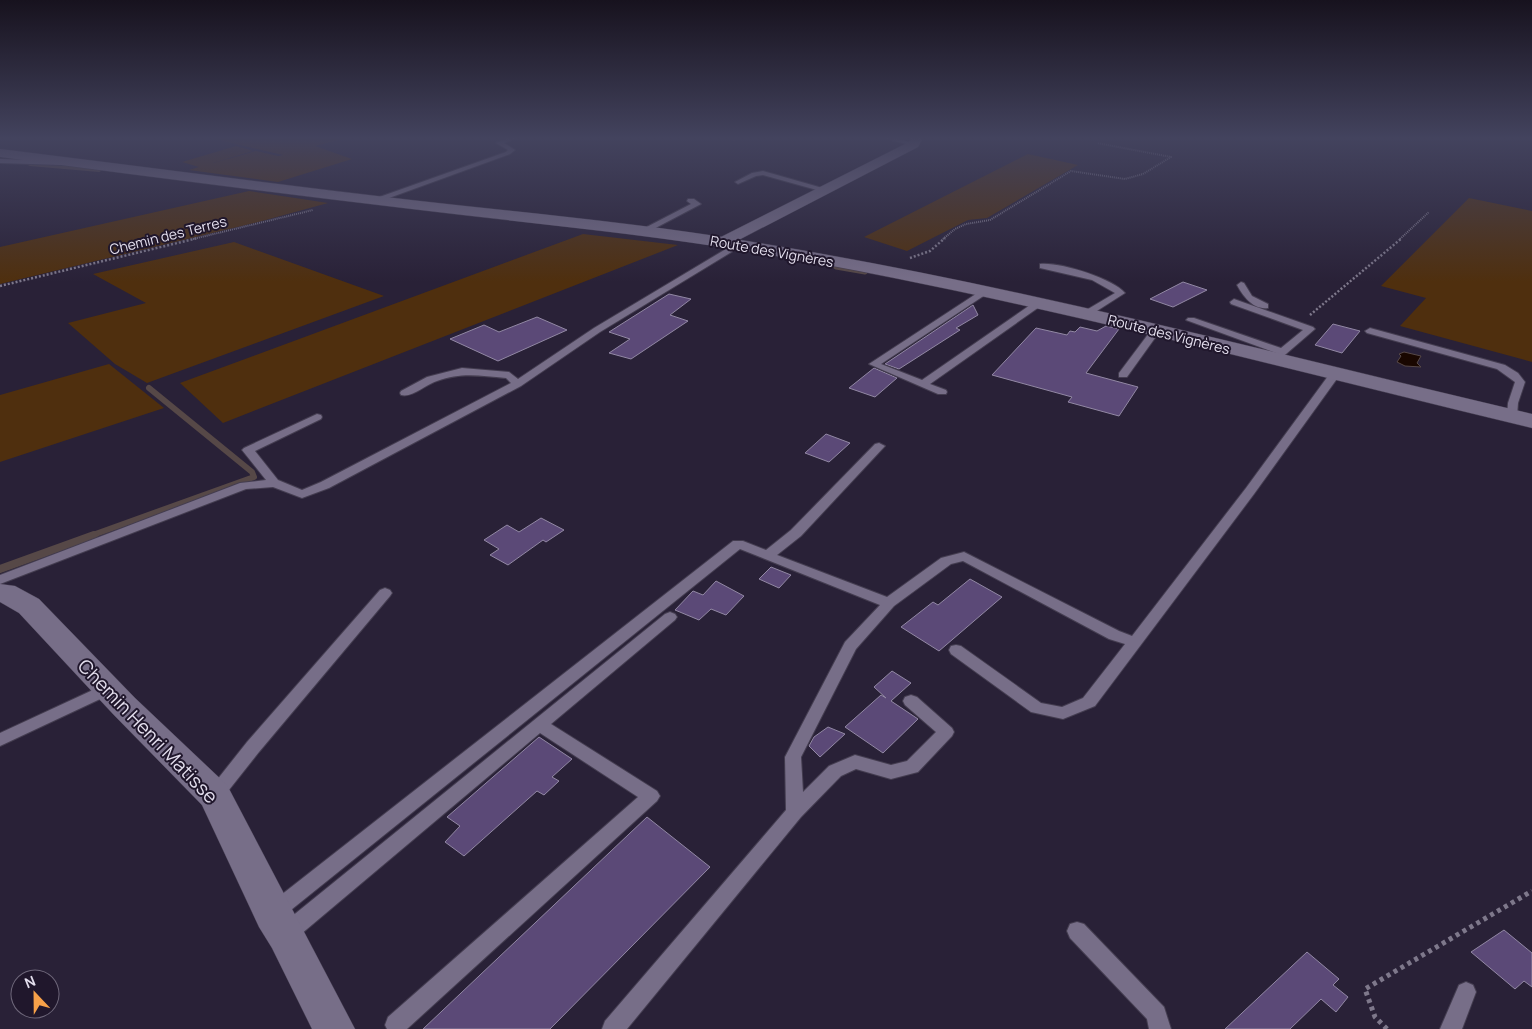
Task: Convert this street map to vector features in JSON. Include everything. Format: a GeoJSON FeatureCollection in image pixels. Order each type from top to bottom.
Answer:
{"type":"FeatureCollection","features":[{"type":"Feature","properties":{"kind":"street","name":"Route des Vignères"},"geometry":{"type":"LineString","coordinates":[[264,186],[643,231],[886,271],[1039,303],[1155,331],[1278,356],[1335,374],[1532,421]]}},
{"type":"Feature","properties":{"kind":"street"},"geometry":{"type":"LineString","coordinates":[[731,244],[831,186]]}},
{"type":"Feature","properties":{"kind":"street","name":"Chemin Henri Matisse"},"geometry":{"type":"LineString","coordinates":[[0,593],[5,593],[29,606],[108,689],[215,795],[334,1029]]}},
{"type":"Feature","properties":{"kind":"lane"},"geometry":{"type":"LineString","coordinates":[[375,200],[415,186]]}},
{"type":"Feature","properties":{"kind":"lane"},"geometry":{"type":"LineString","coordinates":[[816,186],[824,190]]}},
{"type":"Feature","properties":{"kind":"lane"},"geometry":{"type":"LineString","coordinates":[[643,231],[698,204],[691,201]]}},
{"type":"Feature","properties":{"kind":"lane"},"geometry":{"type":"LineString","coordinates":[[317,417],[248,450],[274,482],[302,494],[325,485],[517,384],[731,244]]}},
{"type":"Feature","properties":{"kind":"lane"},"geometry":{"type":"LineString","coordinates":[[1042,266],[1100,280],[1115,286],[1121,293],[1086,314]]}},
{"type":"Feature","properties":{"kind":"lane"},"geometry":{"type":"LineString","coordinates":[[1241,285],[1249,298],[1257,303],[1308,325]]}},
{"type":"Feature","properties":{"kind":"lane"},"geometry":{"type":"LineString","coordinates":[[942,392],[874,364],[985,291]]}},
{"type":"Feature","properties":{"kind":"lane"},"geometry":{"type":"LineString","coordinates":[[1234,302],[1296,323],[1308,325]]}},
{"type":"Feature","properties":{"kind":"lane"},"geometry":{"type":"LineString","coordinates":[[922,384],[1039,303]]}},
{"type":"Feature","properties":{"kind":"lane"},"geometry":{"type":"LineString","coordinates":[[1191,320],[1278,356],[1308,325]]}},
{"type":"Feature","properties":{"kind":"lane"},"geometry":{"type":"LineString","coordinates":[[1123,375],[1155,331]]}},
{"type":"Feature","properties":{"kind":"lane"},"geometry":{"type":"LineString","coordinates":[[1370,331],[1501,367],[1514,375],[1520,382],[1513,403],[1512,416]]}},
{"type":"Feature","properties":{"kind":"lane"},"geometry":{"type":"LineString","coordinates":[[405,393],[431,379],[462,371],[509,375],[517,384]]}},
{"type":"Feature","properties":{"kind":"lane"},"geometry":{"type":"LineString","coordinates":[[956,650],[1037,708],[1063,713],[1089,702],[1250,491],[1335,374]]}},
{"type":"Feature","properties":{"kind":"lane"},"geometry":{"type":"LineString","coordinates":[[767,556],[796,533],[879,446]]}},
{"type":"Feature","properties":{"kind":"lane"},"geometry":{"type":"LineString","coordinates":[[0,580],[244,486],[274,482]]}},
{"type":"Feature","properties":{"kind":"lane"},"geometry":{"type":"LineString","coordinates":[[279,924],[738,544],[889,602]]}},
{"type":"Feature","properties":{"kind":"lane"},"geometry":{"type":"LineString","coordinates":[[795,812],[793,757],[850,646],[889,602],[946,561],[964,556],[1114,635],[1135,642]]}},
{"type":"Feature","properties":{"kind":"lane"},"geometry":{"type":"LineString","coordinates":[[215,795],[253,747],[385,593]]}},
{"type":"Feature","properties":{"kind":"lane"},"geometry":{"type":"LineString","coordinates":[[279,924],[540,725],[670,617]]}},
{"type":"Feature","properties":{"kind":"lane"},"geometry":{"type":"LineString","coordinates":[[0,740],[108,689]]}},
{"type":"Feature","properties":{"kind":"lane"},"geometry":{"type":"LineString","coordinates":[[613,1029],[795,812],[835,770],[855,762],[891,772],[912,767],[946,732],[911,701]]}},
{"type":"Feature","properties":{"kind":"lane"},"geometry":{"type":"LineString","coordinates":[[396,1024],[651,796],[540,725]]}},
{"type":"Feature","properties":{"kind":"lane"},"geometry":{"type":"LineString","coordinates":[[1077,931],[1157,1014],[1160,1029]]}},
{"type":"Feature","properties":{"kind":"lane"},"geometry":{"type":"LineString","coordinates":[[1451,1029],[1466,992]]}},
{"type":"Feature","properties":{"kind":"path"},"geometry":{"type":"LineString","coordinates":[[886,271],[898,263],[930,251],[955,229],[966,224],[990,220],[1047,186]]}},
{"type":"Feature","properties":{"kind":"path","name":"Chemin des Terres"},"geometry":{"type":"LineString","coordinates":[[0,286],[313,209]]}},
{"type":"Feature","properties":{"kind":"path"},"geometry":{"type":"LineString","coordinates":[[1308,325],[1312,313],[1386,253],[1429,212]]}},
{"type":"Feature","properties":{"kind":"path"},"geometry":{"type":"LineString","coordinates":[[1387,1029],[1375,1017],[1365,989],[1532,891]]}},
{"type":"Feature","properties":{"kind":"shaded area"},"geometry":{"type":"Polygon","coordinates":[[[965,186],[1042,186],[987,218],[968,220],[907,251],[864,237],[965,186]]]}},
{"type":"Feature","properties":{"kind":"shaded area"},"geometry":{"type":"Polygon","coordinates":[[[249,191],[328,203],[262,221],[0,284],[0,247],[249,191]]]}},
{"type":"Feature","properties":{"kind":"shaded area"},"geometry":{"type":"Polygon","coordinates":[[[1469,198],[1532,211],[1532,362],[1400,326],[1426,298],[1381,286],[1469,198]]]}},
{"type":"Feature","properties":{"kind":"shaded area"},"geometry":{"type":"Polygon","coordinates":[[[583,234],[678,245],[223,423],[180,383],[583,234]]]}},
{"type":"Feature","properties":{"kind":"shaded area"},"geometry":{"type":"Polygon","coordinates":[[[234,242],[384,296],[147,383],[115,364],[68,323],[146,303],[93,274],[234,242]]]}},
{"type":"Feature","properties":{"kind":"shaded area"},"geometry":{"type":"Polygon","coordinates":[[[1404,352],[1421,356],[1417,363],[1421,367],[1405,366],[1397,362],[1401,356],[1399,354],[1404,352]]]}},
{"type":"Feature","properties":{"kind":"shaded area"},"geometry":{"type":"Polygon","coordinates":[[[109,364],[164,408],[0,462],[0,395],[109,364]]]}},
{"type":"Feature","properties":{"kind":"building"},"geometry":{"type":"Polygon","coordinates":[[[1183,282],[1207,290],[1173,307],[1150,299],[1183,282]]]}},
{"type":"Feature","properties":{"kind":"building"},"geometry":{"type":"Polygon","coordinates":[[[669,294],[691,299],[670,315],[688,321],[631,359],[609,353],[630,339],[609,332],[669,294]]]}},
{"type":"Feature","properties":{"kind":"building"},"geometry":{"type":"Polygon","coordinates":[[[973,305],[978,315],[956,328],[960,330],[899,369],[885,364],[973,305]]]}},
{"type":"Feature","properties":{"kind":"building"},"geometry":{"type":"Polygon","coordinates":[[[537,317],[567,330],[498,361],[450,339],[484,325],[499,332],[537,317]]]}},
{"type":"Feature","properties":{"kind":"building"},"geometry":{"type":"Polygon","coordinates":[[[1333,324],[1360,331],[1342,353],[1315,345],[1333,324]]]}},
{"type":"Feature","properties":{"kind":"building"},"geometry":{"type":"Polygon","coordinates":[[[1106,326],[1119,329],[1086,373],[1138,387],[1119,416],[1068,402],[1072,397],[992,375],[1036,328],[1067,335],[1070,331],[1075,332],[1080,327],[1097,331],[1106,326]]]}},
{"type":"Feature","properties":{"kind":"building"},"geometry":{"type":"Polygon","coordinates":[[[874,368],[897,378],[875,397],[849,388],[874,368]]]}},
{"type":"Feature","properties":{"kind":"building"},"geometry":{"type":"Polygon","coordinates":[[[826,434],[850,443],[829,462],[805,453],[826,434]]]}},
{"type":"Feature","properties":{"kind":"building"},"geometry":{"type":"Polygon","coordinates":[[[541,518],[564,530],[546,542],[543,540],[508,565],[490,555],[499,549],[484,540],[507,525],[519,532],[541,518]]]}},
{"type":"Feature","properties":{"kind":"building"},"geometry":{"type":"Polygon","coordinates":[[[771,567],[791,575],[779,588],[759,579],[771,567]]]}},
{"type":"Feature","properties":{"kind":"building"},"geometry":{"type":"Polygon","coordinates":[[[970,579],[1002,597],[939,651],[901,627],[933,602],[938,605],[970,579]]]}},
{"type":"Feature","properties":{"kind":"building"},"geometry":{"type":"Polygon","coordinates":[[[716,581],[744,596],[726,615],[711,609],[699,620],[675,610],[693,591],[703,595],[716,581]]]}},
{"type":"Feature","properties":{"kind":"building"},"geometry":{"type":"Polygon","coordinates":[[[892,671],[911,683],[891,701],[918,719],[883,753],[845,727],[881,695],[886,698],[874,687],[892,671]]]}},
{"type":"Feature","properties":{"kind":"building"},"geometry":{"type":"Polygon","coordinates":[[[828,727],[845,734],[820,757],[809,746],[814,737],[828,727]]]}},
{"type":"Feature","properties":{"kind":"building"},"geometry":{"type":"Polygon","coordinates":[[[539,737],[572,759],[552,777],[559,781],[544,795],[537,791],[464,856],[445,842],[460,826],[447,817],[539,737]]]}},
{"type":"Feature","properties":{"kind":"building"},"geometry":{"type":"Polygon","coordinates":[[[647,817],[710,867],[550,1029],[423,1029],[647,817]]]}},
{"type":"Feature","properties":{"kind":"building"},"geometry":{"type":"Polygon","coordinates":[[[1504,930],[1532,953],[1532,987],[1524,981],[1515,989],[1471,952],[1504,930]]]}},
{"type":"Feature","properties":{"kind":"building"},"geometry":{"type":"Polygon","coordinates":[[[1307,952],[1339,979],[1333,985],[1348,997],[1336,1012],[1321,999],[1290,1029],[1225,1029],[1307,952]]]}},
{"type":"Feature","properties":{"kind":"waterway"},"geometry":{"type":"LineString","coordinates":[[836,267],[865,272]]}},
{"type":"Feature","properties":{"kind":"waterway"},"geometry":{"type":"LineString","coordinates":[[90,536],[254,477],[252,472],[149,388]]}},
{"type":"Feature","properties":{"kind":"waterway"},"geometry":{"type":"LineString","coordinates":[[0,569],[94,535]]}}]}
